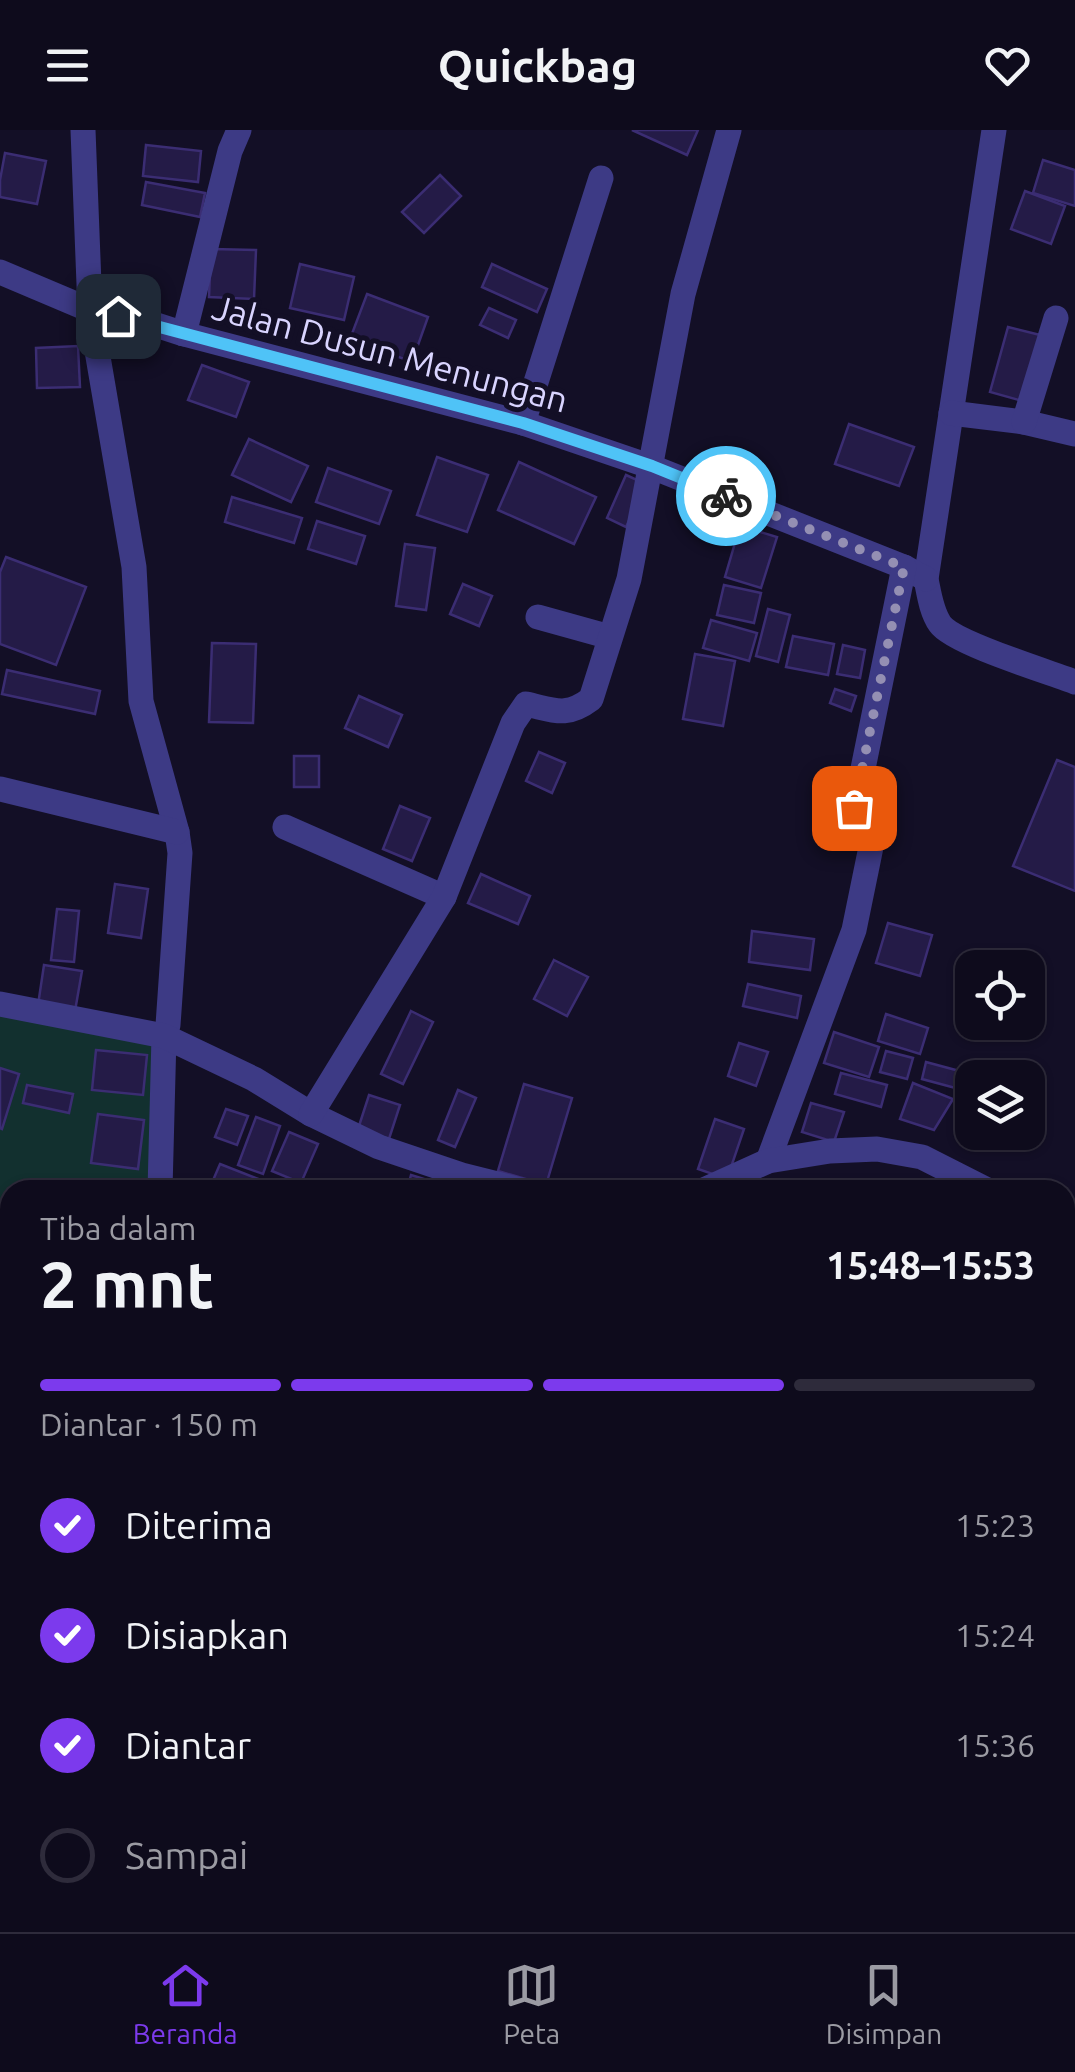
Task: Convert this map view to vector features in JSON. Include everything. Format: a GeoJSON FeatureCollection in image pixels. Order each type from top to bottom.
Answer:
{"type":"FeatureCollection","features":[{"type":"Feature","properties":{"kind":"street"},"geometry":{"type":"LineString","coordinates":[[83,130],[90,310],[134,567],[141,701],[180,853],[168,1026],[164,1036],[160,1180]]}},
{"type":"Feature","properties":{"kind":"street"},"geometry":{"type":"LineString","coordinates":[[184,334],[230,150],[239,130]]}},
{"type":"Feature","properties":{"kind":"street"},"geometry":{"type":"LineString","coordinates":[[310,1114],[444,897],[513,723],[526,704],[565,712],[578,709],[591,699],[628,578],[683,294],[729,130]]}},
{"type":"Feature","properties":{"kind":"street"},"geometry":{"type":"LineString","coordinates":[[768,1160],[854,930],[871,846],[857,823],[854,808],[952,413],[994,130]]}},
{"type":"Feature","properties":{"kind":"street"},"geometry":{"type":"LineString","coordinates":[[523,423],[601,178]]}},
{"type":"Feature","properties":{"kind":"street","name":"Jalan Dusun Menungan"},"geometry":{"type":"LineString","coordinates":[[0,272],[90,310],[523,423],[652,466],[915,573]]}},
{"type":"Feature","properties":{"kind":"street"},"geometry":{"type":"LineString","coordinates":[[1024,422],[1056,318]]}},
{"type":"Feature","properties":{"kind":"street"},"geometry":{"type":"LineString","coordinates":[[952,413],[1024,422],[1075,434]]}},
{"type":"Feature","properties":{"kind":"street"},"geometry":{"type":"LineString","coordinates":[[915,573],[940,626],[962,639],[1075,682]]}},
{"type":"Feature","properties":{"kind":"street"},"geometry":{"type":"LineString","coordinates":[[538,617],[610,637]]}},
{"type":"Feature","properties":{"kind":"street"},"geometry":{"type":"LineString","coordinates":[[0,790],[177,832]]}},
{"type":"Feature","properties":{"kind":"street"},"geometry":{"type":"LineString","coordinates":[[285,827],[444,897]]}},
{"type":"Feature","properties":{"kind":"street"},"geometry":{"type":"LineString","coordinates":[[0,1004],[164,1036],[254,1079],[310,1114],[453,1180]]}},
{"type":"Feature","properties":{"kind":"street"},"geometry":{"type":"LineString","coordinates":[[725,1180],[768,1160],[876,1149],[922,1157],[967,1180]]}},
{"type":"Feature","properties":{"kind":"green space"},"geometry":{"type":"Polygon","coordinates":[[[0,999],[168,1025],[154,1180],[0,1180],[0,999]]]}},
{"type":"Feature","properties":{"kind":"building"},"geometry":{"type":"Polygon","coordinates":[[[632,130],[698,130],[687,155],[632,130]]]}},
{"type":"Feature","properties":{"kind":"building"},"geometry":{"type":"Polygon","coordinates":[[[146,145],[201,151],[198,182],[143,176],[146,145]]]}},
{"type":"Feature","properties":{"kind":"building"},"geometry":{"type":"Polygon","coordinates":[[[5,153],[46,161],[37,204],[0,197],[5,153]]]}},
{"type":"Feature","properties":{"kind":"building"},"geometry":{"type":"Polygon","coordinates":[[[1043,160],[1075,170],[1075,206],[1033,193],[1043,160]]]}},
{"type":"Feature","properties":{"kind":"building"},"geometry":{"type":"Polygon","coordinates":[[[440,175],[461,196],[424,233],[402,212],[440,175]]]}},
{"type":"Feature","properties":{"kind":"building"},"geometry":{"type":"Polygon","coordinates":[[[146,182],[205,193],[200,217],[142,205],[146,182]]]}},
{"type":"Feature","properties":{"kind":"building"},"geometry":{"type":"Polygon","coordinates":[[[1025,191],[1065,206],[1051,244],[1011,229],[1025,191]]]}},
{"type":"Feature","properties":{"kind":"building"},"geometry":{"type":"Polygon","coordinates":[[[211,249],[256,250],[254,299],[209,297],[211,249]]]}},
{"type":"Feature","properties":{"kind":"building"},"geometry":{"type":"Polygon","coordinates":[[[300,264],[354,277],[344,320],[290,308],[300,264]]]}},
{"type":"Feature","properties":{"kind":"building"},"geometry":{"type":"Polygon","coordinates":[[[492,264],[547,289],[537,312],[482,287],[492,264]]]}},
{"type":"Feature","properties":{"kind":"building"},"geometry":{"type":"Polygon","coordinates":[[[367,294],[428,317],[412,362],[350,339],[367,294]]]}},
{"type":"Feature","properties":{"kind":"building"},"geometry":{"type":"Polygon","coordinates":[[[489,308],[516,320],[508,338],[480,325],[489,308]]]}},
{"type":"Feature","properties":{"kind":"building"},"geometry":{"type":"Polygon","coordinates":[[[1008,327],[1044,336],[1026,402],[990,392],[1008,327]]]}},
{"type":"Feature","properties":{"kind":"building"},"geometry":{"type":"Polygon","coordinates":[[[78,346],[80,387],[37,388],[36,348],[78,346]]]}},
{"type":"Feature","properties":{"kind":"building"},"geometry":{"type":"Polygon","coordinates":[[[202,365],[249,382],[236,417],[188,400],[202,365]]]}},
{"type":"Feature","properties":{"kind":"building"},"geometry":{"type":"Polygon","coordinates":[[[849,424],[914,447],[899,486],[835,464],[849,424]]]}},
{"type":"Feature","properties":{"kind":"building"},"geometry":{"type":"Polygon","coordinates":[[[249,439],[308,466],[291,502],[232,475],[249,439]]]}},
{"type":"Feature","properties":{"kind":"building"},"geometry":{"type":"Polygon","coordinates":[[[437,457],[488,475],[467,532],[417,515],[437,457]]]}},
{"type":"Feature","properties":{"kind":"building"},"geometry":{"type":"Polygon","coordinates":[[[519,462],[596,497],[574,544],[498,510],[519,462]]]}},
{"type":"Feature","properties":{"kind":"building"},"geometry":{"type":"Polygon","coordinates":[[[328,468],[391,491],[379,524],[316,502],[328,468]]]}},
{"type":"Feature","properties":{"kind":"building"},"geometry":{"type":"Polygon","coordinates":[[[626,475],[646,484],[626,527],[607,518],[626,475]]]}},
{"type":"Feature","properties":{"kind":"building"},"geometry":{"type":"Polygon","coordinates":[[[232,497],[302,518],[294,543],[225,522],[232,497]]]}},
{"type":"Feature","properties":{"kind":"building"},"geometry":{"type":"Polygon","coordinates":[[[317,521],[365,536],[356,564],[308,549],[317,521]]]}},
{"type":"Feature","properties":{"kind":"building"},"geometry":{"type":"Polygon","coordinates":[[[740,526],[777,537],[761,588],[725,577],[740,526]]]}},
{"type":"Feature","properties":{"kind":"building"},"geometry":{"type":"Polygon","coordinates":[[[405,544],[435,548],[426,610],[396,606],[405,544]]]}},
{"type":"Feature","properties":{"kind":"building"},"geometry":{"type":"Polygon","coordinates":[[[6,557],[86,587],[56,665],[0,644],[0,572],[6,557]]]}},
{"type":"Feature","properties":{"kind":"building"},"geometry":{"type":"Polygon","coordinates":[[[463,584],[492,596],[479,626],[450,614],[463,584]]]}},
{"type":"Feature","properties":{"kind":"building"},"geometry":{"type":"Polygon","coordinates":[[[724,585],[761,593],[754,623],[717,615],[724,585]]]}},
{"type":"Feature","properties":{"kind":"building"},"geometry":{"type":"Polygon","coordinates":[[[768,609],[790,615],[778,662],[756,656],[768,609]]]}},
{"type":"Feature","properties":{"kind":"building"},"geometry":{"type":"Polygon","coordinates":[[[711,620],[757,633],[749,661],[703,648],[711,620]]]}},
{"type":"Feature","properties":{"kind":"building"},"geometry":{"type":"Polygon","coordinates":[[[793,636],[834,644],[828,675],[786,667],[793,636]]]}},
{"type":"Feature","properties":{"kind":"building"},"geometry":{"type":"Polygon","coordinates":[[[212,643],[256,644],[253,723],[209,722],[212,643]]]}},
{"type":"Feature","properties":{"kind":"building"},"geometry":{"type":"Polygon","coordinates":[[[843,645],[865,650],[860,678],[837,674],[843,645]]]}},
{"type":"Feature","properties":{"kind":"building"},"geometry":{"type":"Polygon","coordinates":[[[695,654],[735,661],[723,726],[683,719],[695,654]]]}},
{"type":"Feature","properties":{"kind":"building"},"geometry":{"type":"Polygon","coordinates":[[[7,670],[100,691],[95,714],[2,694],[7,670]]]}},
{"type":"Feature","properties":{"kind":"building"},"geometry":{"type":"Polygon","coordinates":[[[835,689],[856,696],[851,711],[830,703],[835,689]]]}},
{"type":"Feature","properties":{"kind":"building"},"geometry":{"type":"Polygon","coordinates":[[[359,696],[402,715],[388,747],[345,728],[359,696]]]}},
{"type":"Feature","properties":{"kind":"building"},"geometry":{"type":"Polygon","coordinates":[[[539,752],[565,763],[552,793],[526,781],[539,752]]]}},
{"type":"Feature","properties":{"kind":"building"},"geometry":{"type":"Polygon","coordinates":[[[294,756],[319,756],[319,787],[294,787],[294,756]]]}},
{"type":"Feature","properties":{"kind":"building"},"geometry":{"type":"Polygon","coordinates":[[[1057,760],[1075,767],[1075,891],[1013,866],[1057,760]]]}},
{"type":"Feature","properties":{"kind":"building"},"geometry":{"type":"Polygon","coordinates":[[[400,806],[430,818],[412,861],[383,849],[400,806]]]}},
{"type":"Feature","properties":{"kind":"building"},"geometry":{"type":"Polygon","coordinates":[[[481,874],[530,896],[518,924],[468,903],[481,874]]]}},
{"type":"Feature","properties":{"kind":"building"},"geometry":{"type":"Polygon","coordinates":[[[115,884],[148,889],[141,938],[108,933],[115,884]]]}},
{"type":"Feature","properties":{"kind":"building"},"geometry":{"type":"Polygon","coordinates":[[[57,909],[79,911],[74,962],[51,960],[57,909]]]}},
{"type":"Feature","properties":{"kind":"building"},"geometry":{"type":"Polygon","coordinates":[[[888,923],[932,935],[920,976],[876,963],[888,923]]]}},
{"type":"Feature","properties":{"kind":"building"},"geometry":{"type":"Polygon","coordinates":[[[752,931],[814,939],[810,970],[749,962],[752,931]]]}},
{"type":"Feature","properties":{"kind":"building"},"geometry":{"type":"Polygon","coordinates":[[[554,960],[588,977],[567,1016],[534,999],[554,960]]]}},
{"type":"Feature","properties":{"kind":"building"},"geometry":{"type":"Polygon","coordinates":[[[44,965],[82,971],[75,1011],[38,1005],[44,965]]]}},
{"type":"Feature","properties":{"kind":"building"},"geometry":{"type":"Polygon","coordinates":[[[748,984],[801,996],[797,1018],[743,1006],[748,984]]]}},
{"type":"Feature","properties":{"kind":"building"},"geometry":{"type":"Polygon","coordinates":[[[411,1011],[433,1022],[403,1084],[381,1074],[411,1011]]]}},
{"type":"Feature","properties":{"kind":"building"},"geometry":{"type":"Polygon","coordinates":[[[886,1014],[928,1028],[920,1054],[878,1041],[886,1014]]]}},
{"type":"Feature","properties":{"kind":"building"},"geometry":{"type":"Polygon","coordinates":[[[834,1032],[879,1047],[869,1077],[824,1063],[834,1032]]]}},
{"type":"Feature","properties":{"kind":"building"},"geometry":{"type":"Polygon","coordinates":[[[739,1043],[768,1052],[756,1086],[728,1076],[739,1043]]]}},
{"type":"Feature","properties":{"kind":"building"},"geometry":{"type":"Polygon","coordinates":[[[96,1050],[147,1055],[143,1095],[92,1090],[96,1050]]]}},
{"type":"Feature","properties":{"kind":"building"},"geometry":{"type":"Polygon","coordinates":[[[886,1051],[913,1058],[907,1079],[880,1072],[886,1051]]]}},
{"type":"Feature","properties":{"kind":"building"},"geometry":{"type":"Polygon","coordinates":[[[926,1062],[955,1070],[955,1088],[922,1079],[926,1062]]]}},
{"type":"Feature","properties":{"kind":"building"},"geometry":{"type":"Polygon","coordinates":[[[0,1068],[19,1074],[2,1129],[0,1128],[0,1068]]]}},
{"type":"Feature","properties":{"kind":"building"},"geometry":{"type":"Polygon","coordinates":[[[841,1073],[887,1085],[881,1107],[835,1094],[841,1073]]]}},
{"type":"Feature","properties":{"kind":"building"},"geometry":{"type":"Polygon","coordinates":[[[913,1083],[953,1099],[934,1130],[900,1119],[913,1083]]]}},
{"type":"Feature","properties":{"kind":"building"},"geometry":{"type":"Polygon","coordinates":[[[524,1084],[572,1098],[547,1180],[529,1180],[498,1171],[524,1084]]]}},
{"type":"Feature","properties":{"kind":"building"},"geometry":{"type":"Polygon","coordinates":[[[27,1085],[73,1094],[69,1113],[23,1103],[27,1085]]]}},
{"type":"Feature","properties":{"kind":"building"},"geometry":{"type":"Polygon","coordinates":[[[458,1090],[476,1098],[455,1147],[438,1140],[458,1090]]]}},
{"type":"Feature","properties":{"kind":"building"},"geometry":{"type":"Polygon","coordinates":[[[369,1095],[400,1105],[389,1139],[358,1129],[369,1095]]]}},
{"type":"Feature","properties":{"kind":"building"},"geometry":{"type":"Polygon","coordinates":[[[811,1103],[844,1112],[834,1142],[802,1132],[811,1103]]]}},
{"type":"Feature","properties":{"kind":"building"},"geometry":{"type":"Polygon","coordinates":[[[226,1109],[248,1116],[237,1145],[215,1137],[226,1109]]]}},
{"type":"Feature","properties":{"kind":"building"},"geometry":{"type":"Polygon","coordinates":[[[98,1114],[144,1120],[138,1169],[91,1163],[98,1114]]]}},
{"type":"Feature","properties":{"kind":"building"},"geometry":{"type":"Polygon","coordinates":[[[256,1117],[280,1126],[263,1174],[238,1165],[256,1117]]]}},
{"type":"Feature","properties":{"kind":"building"},"geometry":{"type":"Polygon","coordinates":[[[715,1119],[744,1129],[727,1179],[698,1169],[715,1119]]]}},
{"type":"Feature","properties":{"kind":"building"},"geometry":{"type":"Polygon","coordinates":[[[289,1132],[318,1144],[302,1180],[272,1171],[289,1132]]]}},
{"type":"Feature","properties":{"kind":"building"},"geometry":{"type":"Polygon","coordinates":[[[220,1164],[261,1180],[213,1180],[220,1164]]]}},
{"type":"Feature","properties":{"kind":"way so far"},"geometry":{"type":"LineString","coordinates":[[726,496],[904,567],[854,808]]}},
{"type":"Feature","properties":{"kind":"route"},"geometry":{"type":"LineString","coordinates":[[118,316],[523,423],[652,466],[726,496]]}}]}
